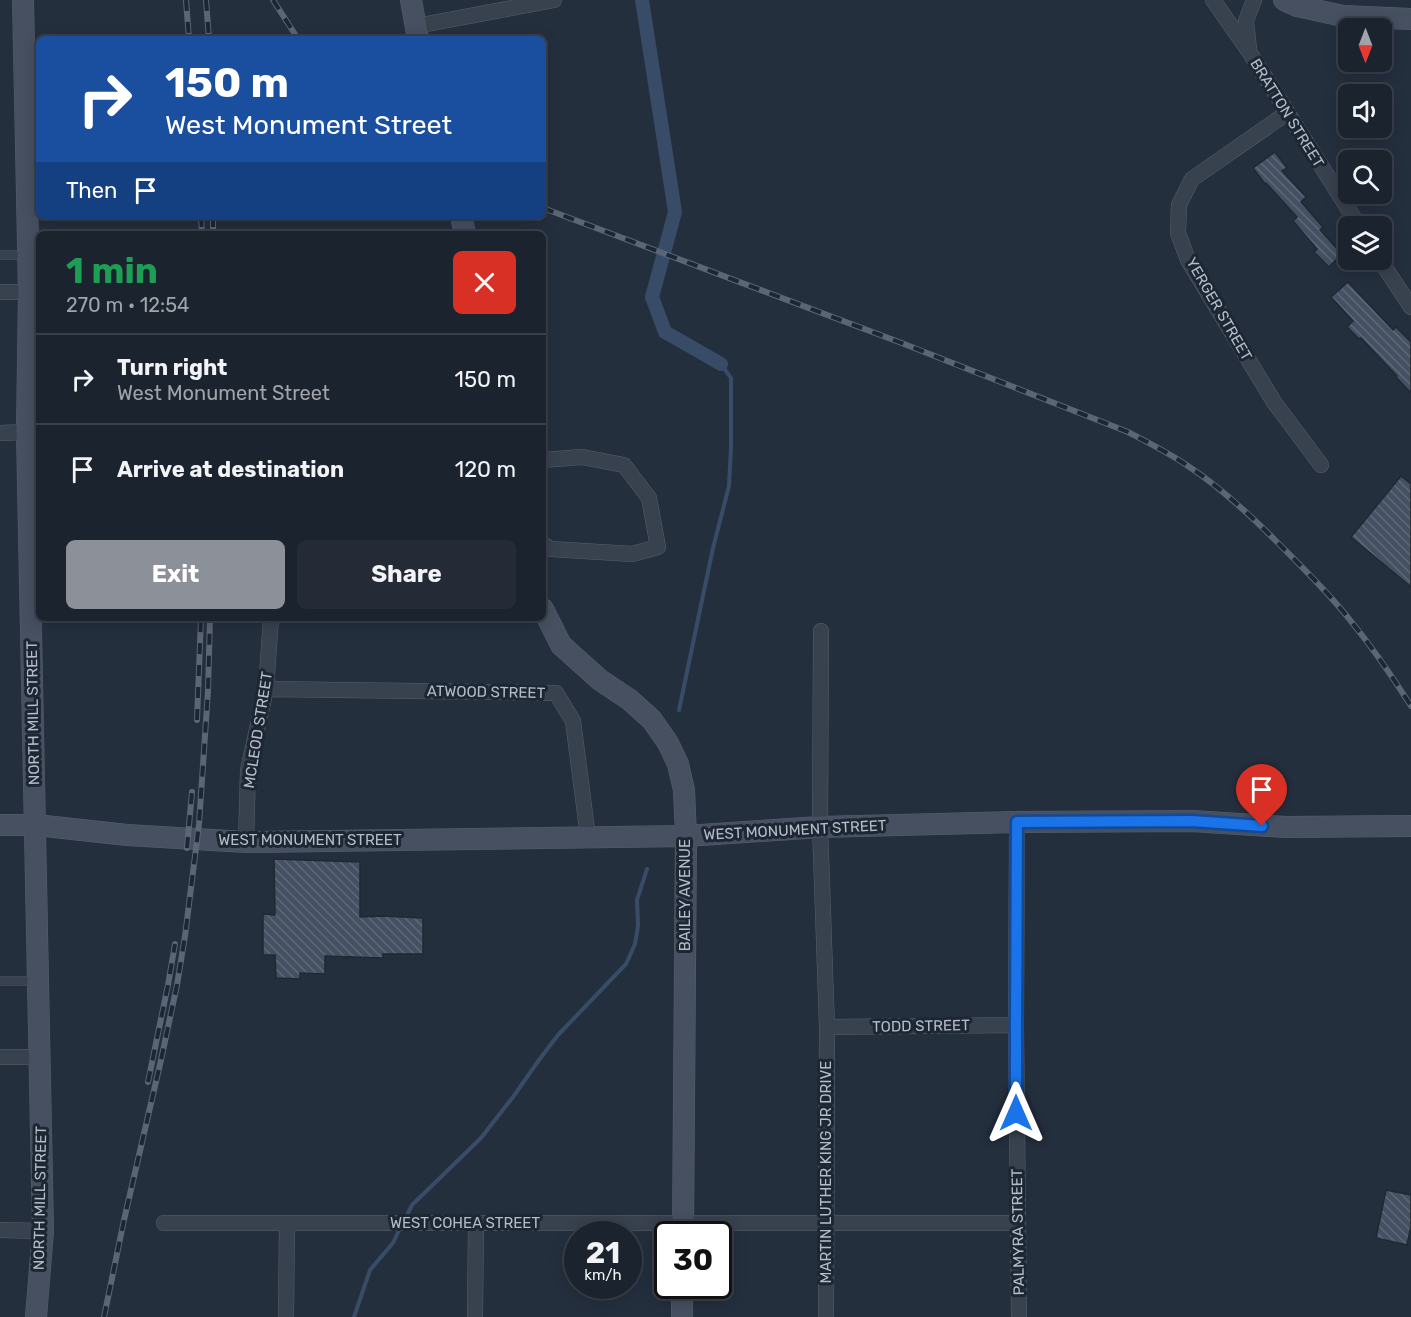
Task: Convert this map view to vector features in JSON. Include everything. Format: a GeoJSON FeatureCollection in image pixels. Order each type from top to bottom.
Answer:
{"type":"FeatureCollection","features":[{"type":"Feature","properties":{"kind":"street","name":"NORTH MILL STREET"},"geometry":{"type":"LineString","coordinates":[[23,0],[29,292],[27,432],[43,1231],[36,1317]]}},
{"type":"Feature","properties":{"kind":"street"},"geometry":{"type":"LineString","coordinates":[[411,0],[417,33],[554,0]]}},
{"type":"Feature","properties":{"kind":"street","name":"BRATTON STREET"},"geometry":{"type":"LineString","coordinates":[[1213,0],[1250,53],[1353,216]]}},
{"type":"Feature","properties":{"kind":"street"},"geometry":{"type":"LineString","coordinates":[[1228,23],[1230,0]]}},
{"type":"Feature","properties":{"kind":"street"},"geometry":{"type":"LineString","coordinates":[[1250,53],[1246,21],[1254,0]]}},
{"type":"Feature","properties":{"kind":"street"},"geometry":{"type":"LineString","coordinates":[[1284,0],[1296,6],[1343,16],[1411,19]]}},
{"type":"Feature","properties":{"kind":"street","name":"YERGER STREET"},"geometry":{"type":"LineString","coordinates":[[1287,112],[1192,179],[1179,206],[1178,232],[1188,260],[1274,402],[1321,465]]}},
{"type":"Feature","properties":{"kind":"street"},"geometry":{"type":"LineString","coordinates":[[1387,270],[1411,307]]}},
{"type":"Feature","properties":{"kind":"street"},"geometry":{"type":"LineString","coordinates":[[0,292],[29,292]]}},
{"type":"Feature","properties":{"kind":"street"},"geometry":{"type":"LineString","coordinates":[[0,433],[27,432]]}},
{"type":"Feature","properties":{"kind":"street"},"geometry":{"type":"LineString","coordinates":[[546,460],[582,457],[624,465],[649,498],[658,547],[632,554],[551,549],[546,546]]}},
{"type":"Feature","properties":{"kind":"street","name":"BAILEY AVENUE"},"geometry":{"type":"LineString","coordinates":[[546,616],[561,645],[600,680],[630,700],[652,720],[668,743],[678,764],[684,790],[686,836],[683,1221]]}},
{"type":"Feature","properties":{"kind":"street","name":"MCLEOD STREET"},"geometry":{"type":"LineString","coordinates":[[246,842],[248,770],[266,688],[271,621]]}},
{"type":"Feature","properties":{"kind":"street","name":"MARTIN LUTHER KING JR DRIVE"},"geometry":{"type":"LineString","coordinates":[[821,631],[820,827],[827,1027],[825,1317]]}},
{"type":"Feature","properties":{"kind":"street","name":"ATWOOD STREET"},"geometry":{"type":"LineString","coordinates":[[266,688],[556,693],[573,720],[588,837]]}},
{"type":"Feature","properties":{"kind":"street","name":"WEST MONUMENT STREET"},"geometry":{"type":"LineString","coordinates":[[0,825],[36,825],[127,835],[246,842],[686,836],[820,827],[1017,822],[1192,821],[1286,827],[1411,826]]}},
{"type":"Feature","properties":{"kind":"street","name":"PALMYRA STREET"},"geometry":{"type":"LineString","coordinates":[[1017,822],[1016,1025],[1019,1317]]}},
{"type":"Feature","properties":{"kind":"street","name":"TODD STREET"},"geometry":{"type":"LineString","coordinates":[[827,1027],[1016,1025]]}},
{"type":"Feature","properties":{"kind":"street"},"geometry":{"type":"LineString","coordinates":[[0,1058],[40,1057]]}},
{"type":"Feature","properties":{"kind":"street","name":"WEST COHEA STREET"},"geometry":{"type":"LineString","coordinates":[[164,1223],[374,1222],[654,1228]]}},
{"type":"Feature","properties":{"kind":"street"},"geometry":{"type":"LineString","coordinates":[[285,1317],[287,1223]]}},
{"type":"Feature","properties":{"kind":"street","name":"WEST COHEA STREET"},"geometry":{"type":"LineString","coordinates":[[732,1227],[826,1224],[1017,1223]]}},
{"type":"Feature","properties":{"kind":"street"},"geometry":{"type":"LineString","coordinates":[[475,1317],[476,1224]]}},
{"type":"Feature","properties":{"kind":"street"},"geometry":{"type":"LineString","coordinates":[[0,1230],[43,1231]]}},
{"type":"Feature","properties":{"kind":"street"},"geometry":{"type":"LineString","coordinates":[[682,1299],[682,1317]]}},
{"type":"Feature","properties":{"kind":"lane"},"geometry":{"type":"LineString","coordinates":[[0,255],[28,255]]}},
{"type":"Feature","properties":{"kind":"lane"},"geometry":{"type":"LineString","coordinates":[[0,981],[38,981]]}},
{"type":"Feature","properties":{"kind":"building"},"geometry":{"type":"Polygon","coordinates":[[[1275,152],[1287,168],[1282,171],[1306,197],[1301,202],[1323,227],[1320,230],[1338,250],[1338,258],[1329,267],[1314,252],[1317,249],[1293,221],[1297,217],[1253,168],[1275,152]]]}},
{"type":"Feature","properties":{"kind":"building"},"geometry":{"type":"Polygon","coordinates":[[[1348,282],[1393,330],[1396,327],[1411,342],[1411,393],[1361,338],[1359,339],[1347,327],[1353,321],[1331,297],[1348,282]]]}},
{"type":"Feature","properties":{"kind":"building"},"geometry":{"type":"Polygon","coordinates":[[[1401,476],[1411,484],[1411,587],[1351,537],[1401,476]]]}},
{"type":"Feature","properties":{"kind":"building"},"geometry":{"type":"Polygon","coordinates":[[[274,859],[360,862],[360,917],[423,918],[423,954],[383,954],[383,958],[325,956],[325,974],[300,973],[300,979],[276,978],[275,955],[263,955],[263,914],[275,915],[274,859]]]}},
{"type":"Feature","properties":{"kind":"building"},"geometry":{"type":"Polygon","coordinates":[[[1386,1190],[1411,1195],[1411,1226],[1407,1245],[1376,1238],[1386,1190]]]}},
{"type":"Feature","properties":{"kind":"waterway"},"geometry":{"type":"LineString","coordinates":[[642,0],[675,212],[652,297],[665,332],[721,364]]}},
{"type":"Feature","properties":{"kind":"waterway"},"geometry":{"type":"LineString","coordinates":[[679,710],[713,548],[729,486],[731,378],[721,364]]}},
{"type":"Feature","properties":{"kind":"waterway"},"geometry":{"type":"LineString","coordinates":[[405,1219],[412,1205],[481,1138],[558,1035],[626,964],[635,944],[638,926],[637,900],[647,869]]}},
{"type":"Feature","properties":{"kind":"waterway"},"geometry":{"type":"LineString","coordinates":[[354,1317],[370,1270],[393,1243],[401,1226]]}},
{"type":"Feature","properties":{"kind":"railway"},"geometry":{"type":"LineString","coordinates":[[186,0],[189,36]]}},
{"type":"Feature","properties":{"kind":"railway"},"geometry":{"type":"LineString","coordinates":[[206,0],[209,36]]}},
{"type":"Feature","properties":{"kind":"railway"},"geometry":{"type":"LineString","coordinates":[[273,0],[296,36]]}},
{"type":"Feature","properties":{"kind":"railway"},"geometry":{"type":"LineString","coordinates":[[546,209],[899,342],[1128,432],[1166,452],[1200,474],[1233,501],[1314,579],[1366,641],[1411,706]]}},
{"type":"Feature","properties":{"kind":"railway"},"geometry":{"type":"LineString","coordinates":[[201,219],[202,231]]}},
{"type":"Feature","properties":{"kind":"railway"},"geometry":{"type":"LineString","coordinates":[[213,219],[213,231]]}},
{"type":"Feature","properties":{"kind":"railway"},"geometry":{"type":"LineString","coordinates":[[197,720],[201,621]]}},
{"type":"Feature","properties":{"kind":"railway"},"geometry":{"type":"LineString","coordinates":[[104,1317],[177,985],[185,936],[199,824],[208,691],[210,621]]}},
{"type":"Feature","properties":{"kind":"railway"},"geometry":{"type":"LineString","coordinates":[[187,848],[192,792]]}},
{"type":"Feature","properties":{"kind":"railway"},"geometry":{"type":"LineString","coordinates":[[148,1082],[175,944]]}},
{"type":"Feature","properties":{"kind":"route"},"geometry":{"type":"LineString","coordinates":[[1016,1113],[1017,822],[1192,821],[1262,826]]}}]}
